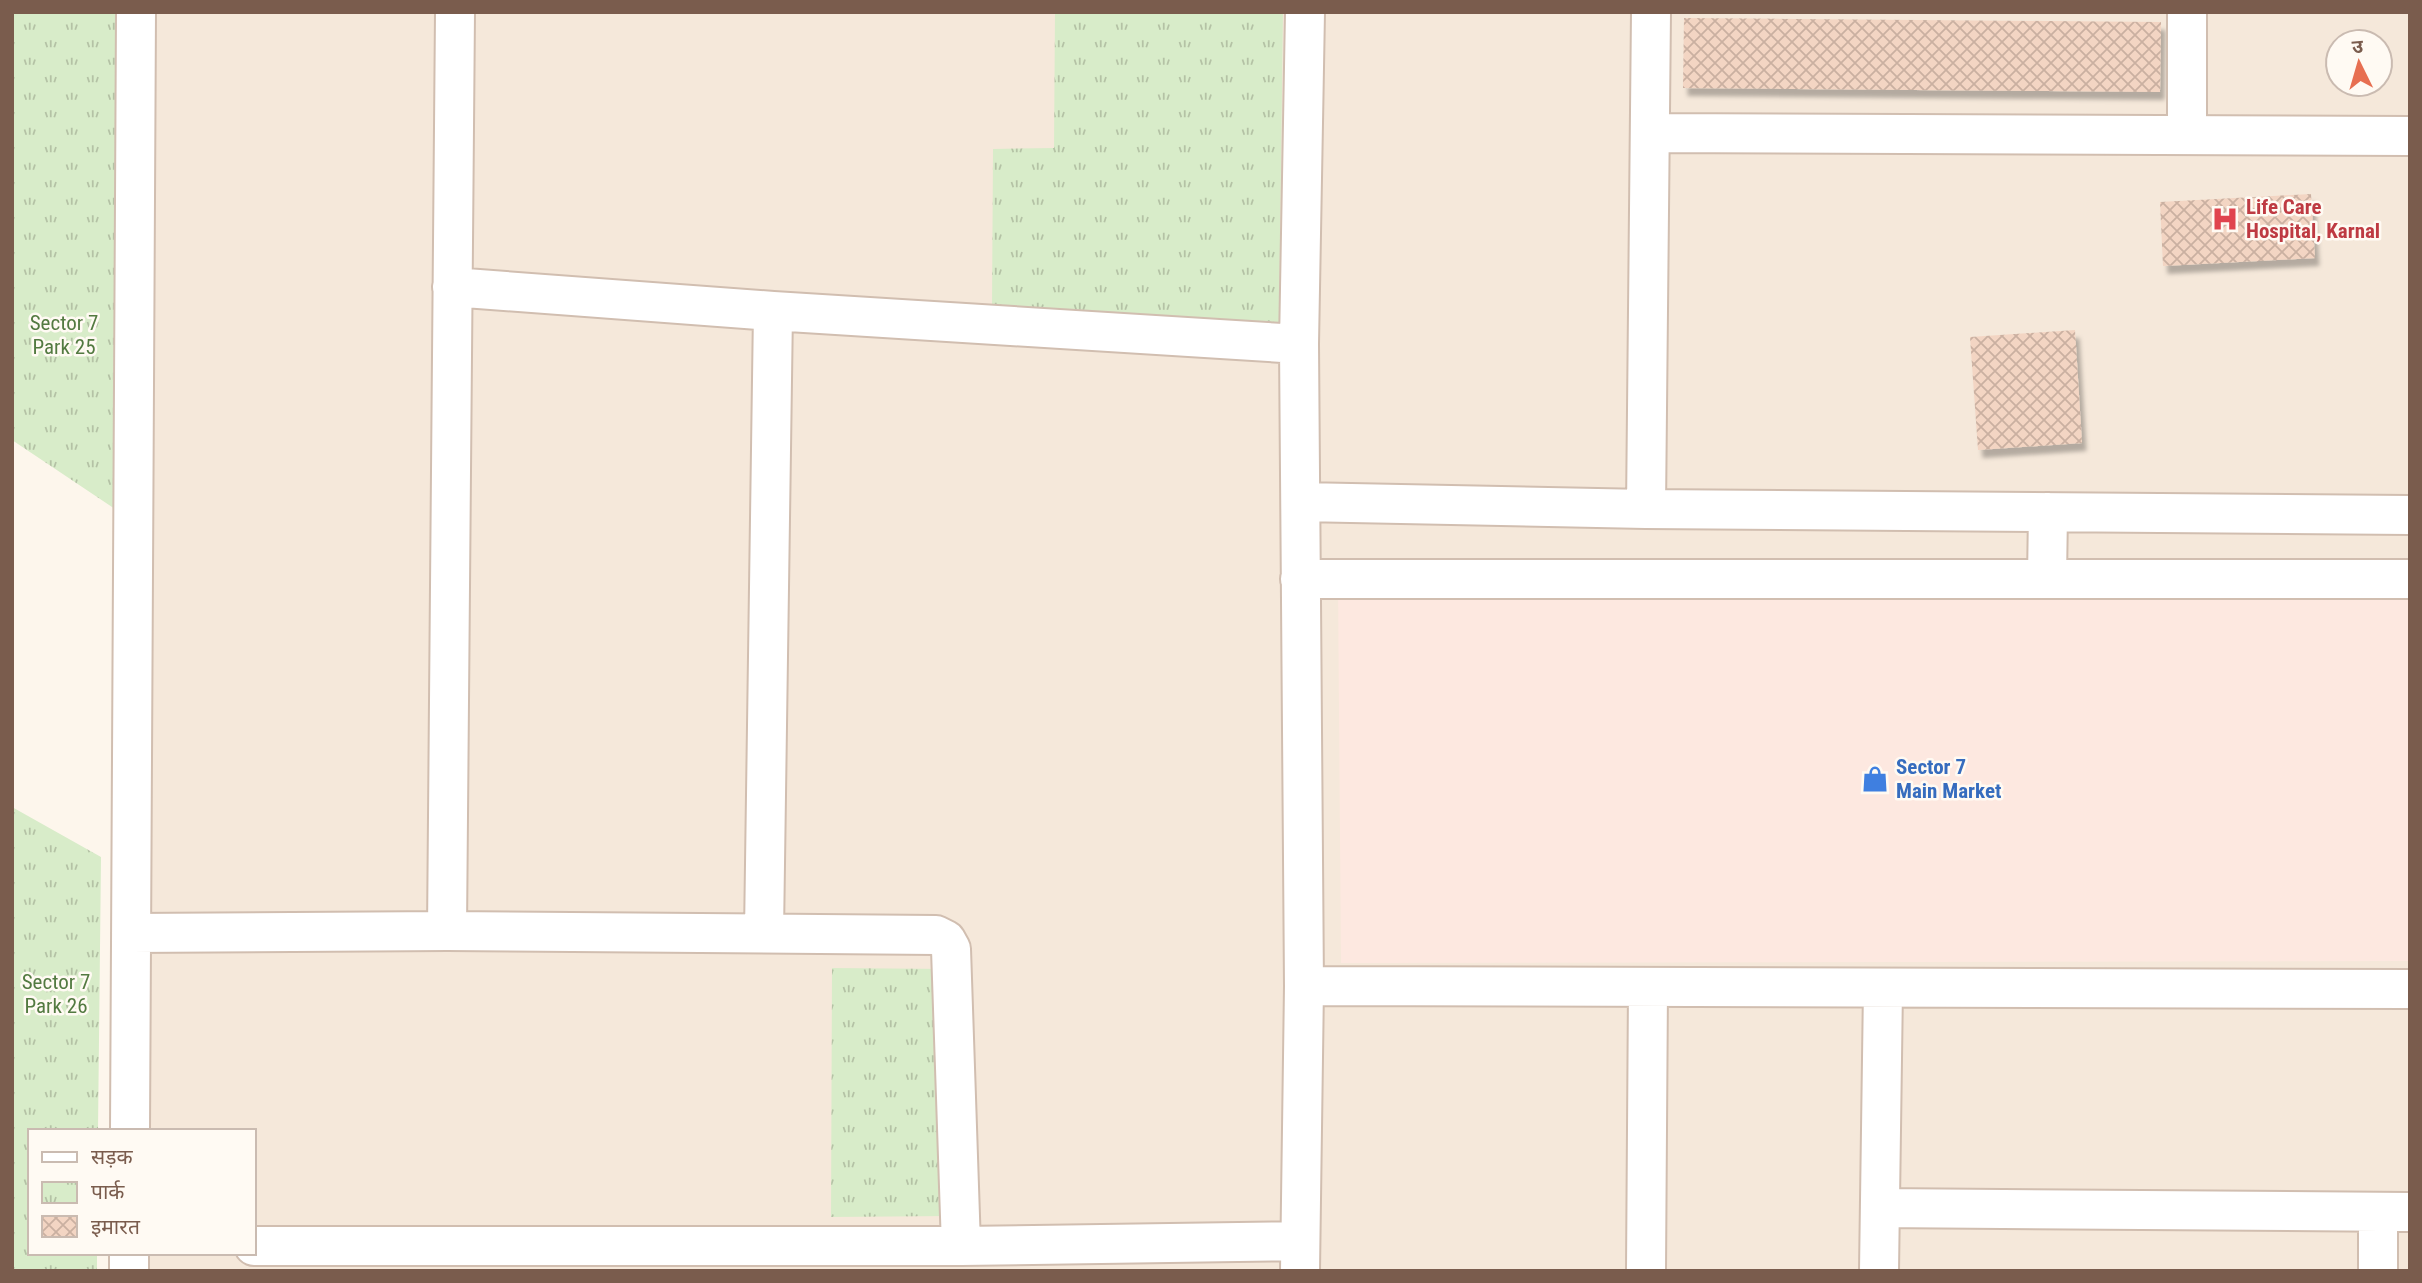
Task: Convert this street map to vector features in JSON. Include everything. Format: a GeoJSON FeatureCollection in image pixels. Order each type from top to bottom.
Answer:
{"type":"FeatureCollection","features":[{"type":"Feature","properties":{"kind":"street"},"geometry":{"type":"LineString","coordinates":[[130,1129],[136,12]]}},
{"type":"Feature","properties":{"kind":"street"},"geometry":{"type":"LineString","coordinates":[[447,931],[454,12]]}},
{"type":"Feature","properties":{"kind":"street"},"geometry":{"type":"LineString","coordinates":[[256,1246],[452,1259],[961,1246],[1300,1256],[1304,986],[1299,344],[1305,12]]}},
{"type":"Feature","properties":{"kind":"street"},"geometry":{"type":"LineString","coordinates":[[1646,509],[1651,12]]}},
{"type":"Feature","properties":{"kind":"street"},"geometry":{"type":"LineString","coordinates":[[2186,135],[2187,12]]}},
{"type":"Feature","properties":{"kind":"street"},"geometry":{"type":"LineString","coordinates":[[1650,133],[2410,136]]}},
{"type":"Feature","properties":{"kind":"street"},"geometry":{"type":"LineString","coordinates":[[452,287],[773,311],[1299,344]]}},
{"type":"Feature","properties":{"kind":"street"},"geometry":{"type":"LineString","coordinates":[[764,933],[773,311]]}},
{"type":"Feature","properties":{"kind":"street"},"geometry":{"type":"LineString","coordinates":[[1301,502],[1646,509],[2410,515]]}},
{"type":"Feature","properties":{"kind":"street"},"geometry":{"type":"LineString","coordinates":[[2047,578],[2048,512]]}},
{"type":"Feature","properties":{"kind":"street"},"geometry":{"type":"LineString","coordinates":[[1300,579],[2410,579]]}},
{"type":"Feature","properties":{"kind":"street"},"geometry":{"type":"LineString","coordinates":[[131,933],[447,931],[936,935],[946,940],[951,949],[961,1246]]}},
{"type":"Feature","properties":{"kind":"street"},"geometry":{"type":"LineString","coordinates":[[1304,986],[2410,989]]}},
{"type":"Feature","properties":{"kind":"street"},"geometry":{"type":"LineString","coordinates":[[1646,1271],[1648,988]]}},
{"type":"Feature","properties":{"kind":"street"},"geometry":{"type":"LineString","coordinates":[[1879,1271],[1882,988]]}},
{"type":"Feature","properties":{"kind":"street"},"geometry":{"type":"LineString","coordinates":[[1880,1208],[2394,1212],[2378,1271]]}},
{"type":"Feature","properties":{"kind":"shaded area"},"geometry":{"type":"Polygon","coordinates":[[[154,12],[2410,12],[2410,1271],[149,1271],[149,1255],[256,1255],[256,1129],[149,1129],[154,12]]]}},
{"type":"Feature","properties":{"kind":"shaded area","name":"Sector 7 Main Market"},"geometry":{"type":"Polygon","coordinates":[[[1338,587],[2410,597],[2410,961],[1341,963],[1338,587]]]}},
{"type":"Feature","properties":{"kind":"green space","name":"Sector 7 Park 25"},"geometry":{"type":"Polygon","coordinates":[[[12,12],[115,12],[118,511],[12,440],[12,12]]]}},
{"type":"Feature","properties":{"kind":"green space"},"geometry":{"type":"Polygon","coordinates":[[[1055,12],[1283,12],[1279,327],[992,306],[993,149],[1054,148],[1055,12]]]}},
{"type":"Feature","properties":{"kind":"green space","name":"Sector 7 Park 26"},"geometry":{"type":"Polygon","coordinates":[[[12,807],[101,857],[98,1129],[28,1129],[28,1255],[97,1255],[97,1271],[12,1271],[12,807]]]}},
{"type":"Feature","properties":{"kind":"green space"},"geometry":{"type":"Polygon","coordinates":[[[832,968],[952,969],[952,1216],[831,1217],[832,968]]]}},
{"type":"Feature","properties":{"kind":"building"},"geometry":{"type":"Polygon","coordinates":[[[1684,18],[2161,22],[2160,92],[1683,88],[1684,18]]]}},
{"type":"Feature","properties":{"kind":"building"},"geometry":{"type":"Polygon","coordinates":[[[2311,194],[2315,258],[2163,266],[2160,202],[2311,194]]]}},
{"type":"Feature","properties":{"kind":"building"},"geometry":{"type":"Polygon","coordinates":[[[2075,330],[2082,443],[1978,450],[1970,337],[2075,330]]]}},
{"type":"Feature","properties":{"kind":"place","name":"Life Care Hospital, Karnal"},"geometry":{"type":"Point","coordinates":[2225,219]}},
{"type":"Feature","properties":{"kind":"place","name":"Sector 7 Main Market"},"geometry":{"type":"Point","coordinates":[1875,779]}}]}
